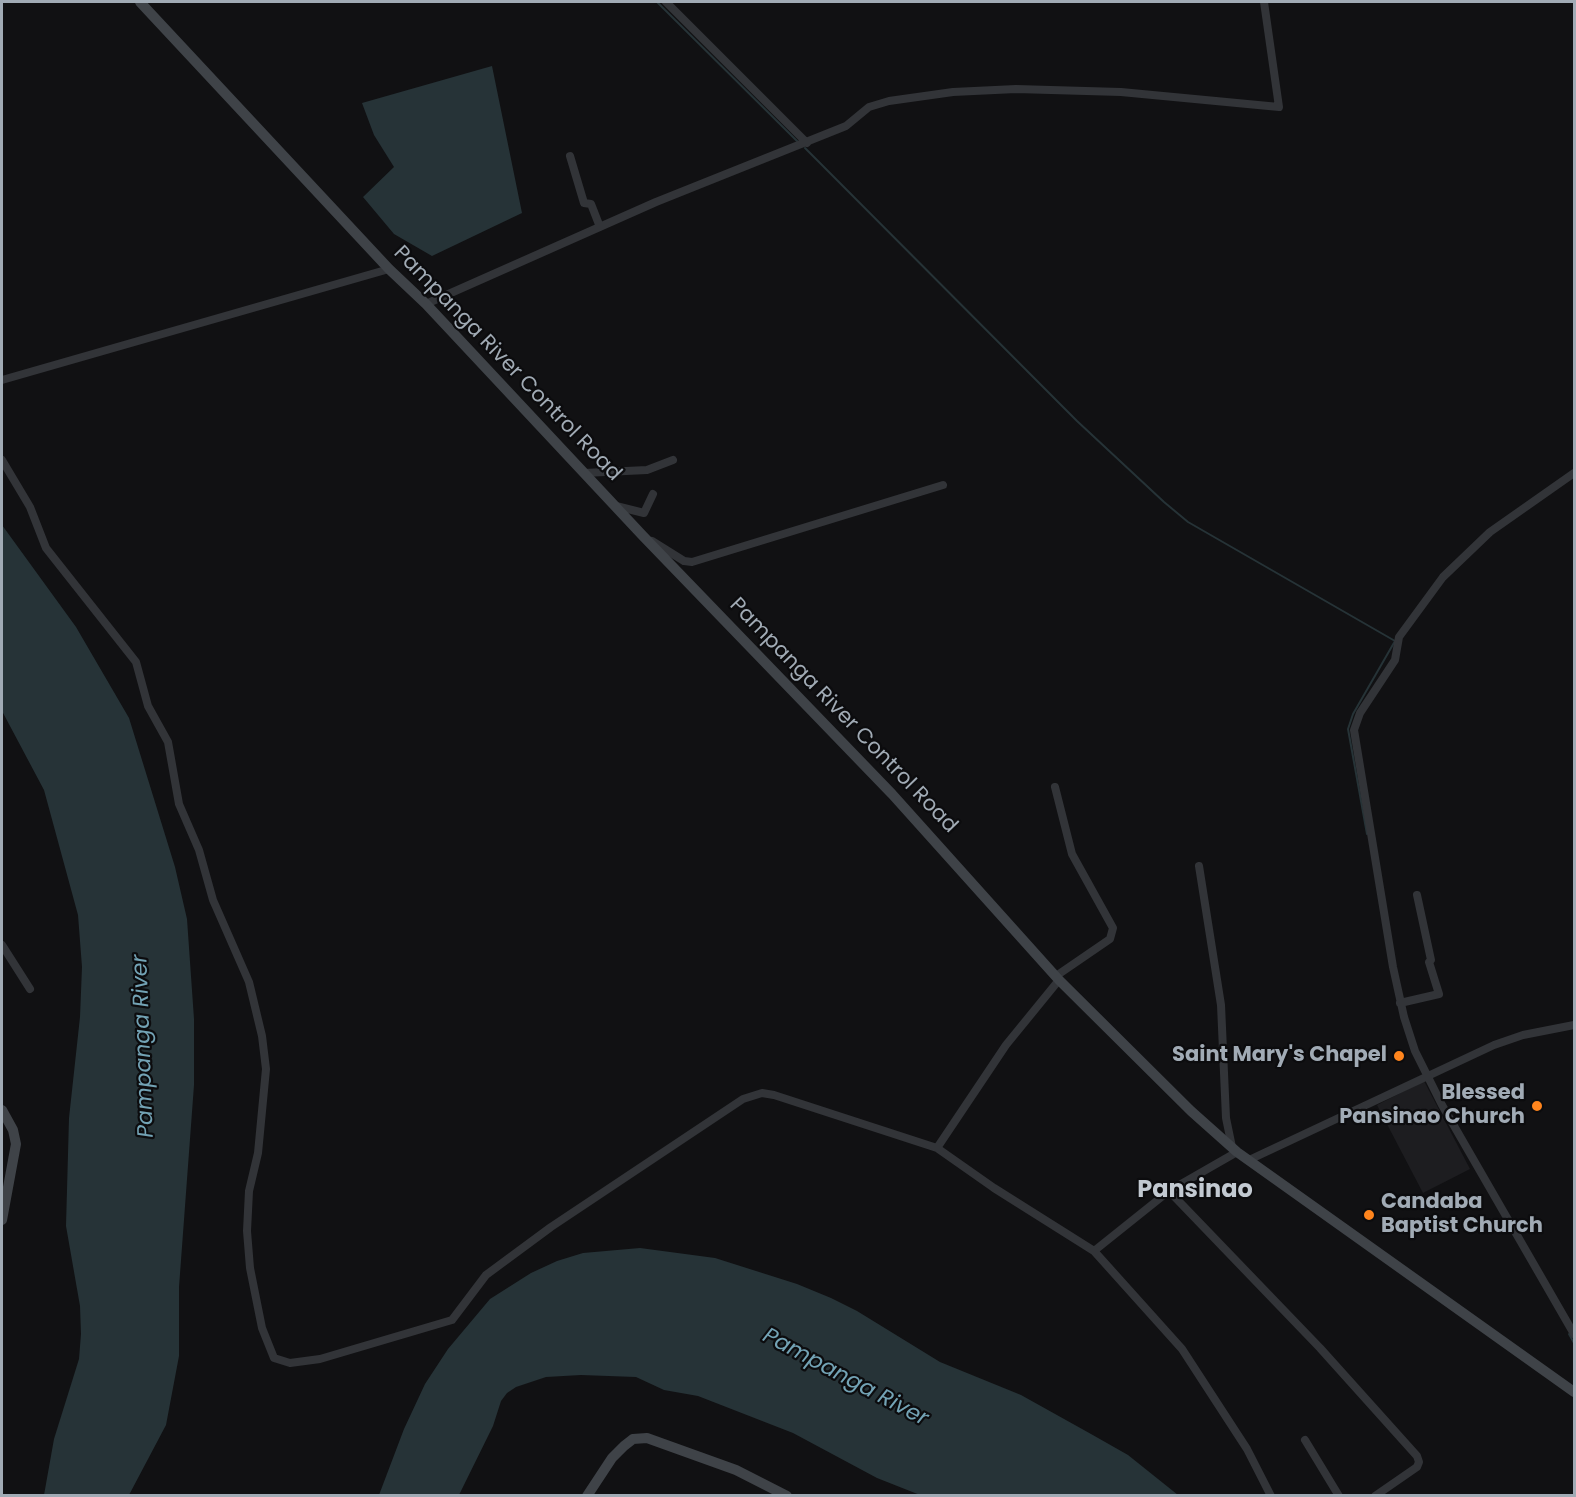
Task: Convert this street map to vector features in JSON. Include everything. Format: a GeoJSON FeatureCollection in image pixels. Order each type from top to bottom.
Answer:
{"type":"FeatureCollection","features":[{"type":"Feature","properties":{"kind":"main road","name":"Pampanga River Control Road"},"geometry":{"type":"LineString","coordinates":[[140,2],[643,536],[892,794],[1057,978],[1191,1112],[1235,1150],[1575,1392]]}},
{"type":"Feature","properties":{"kind":"main road"},"geometry":{"type":"LineString","coordinates":[[2,1110],[13,1130],[16,1144],[2,1220]]}},
{"type":"Feature","properties":{"kind":"main road"},"geometry":{"type":"LineString","coordinates":[[587,1496],[624,1446],[633,1439],[647,1438],[736,1470],[787,1496]]}},
{"type":"Feature","properties":{"kind":"street"},"geometry":{"type":"LineString","coordinates":[[666,2],[807,142]]}},
{"type":"Feature","properties":{"kind":"street"},"geometry":{"type":"LineString","coordinates":[[426,304],[600,227],[852,123],[869,107],[914,96],[1016,89],[1121,92],[1279,107],[1264,2]]}},
{"type":"Feature","properties":{"kind":"street"},"geometry":{"type":"LineString","coordinates":[[570,156],[584,203],[591,204],[600,227]]}},
{"type":"Feature","properties":{"kind":"street"},"geometry":{"type":"LineString","coordinates":[[2,380],[389,268]]}},
{"type":"Feature","properties":{"kind":"street"},"geometry":{"type":"LineString","coordinates":[[2,460],[30,507],[46,548],[136,662],[148,705],[168,742],[179,804],[199,850],[213,900],[249,982],[262,1036],[266,1069],[258,1153],[249,1191],[247,1231],[250,1268],[262,1328],[274,1358],[290,1363],[320,1359],[452,1320],[486,1275],[551,1227],[751,1096],[774,1095],[937,1148],[994,1188],[1094,1251],[1182,1349],[1247,1449],[1271,1496]]}},
{"type":"Feature","properties":{"kind":"street"},"geometry":{"type":"LineString","coordinates":[[584,473],[647,470],[673,460]]}},
{"type":"Feature","properties":{"kind":"street"},"geometry":{"type":"LineString","coordinates":[[1575,473],[1490,532],[1443,577],[1399,637],[1395,660],[1355,722],[1355,741],[1400,1003],[1415,1051],[1575,1335]]}},
{"type":"Feature","properties":{"kind":"street"},"geometry":{"type":"LineString","coordinates":[[643,536],[684,561],[692,561],[943,485]]}},
{"type":"Feature","properties":{"kind":"street"},"geometry":{"type":"LineString","coordinates":[[615,506],[644,513],[652,494]]}},
{"type":"Feature","properties":{"kind":"street"},"geometry":{"type":"LineString","coordinates":[[937,1148],[1006,1045],[1057,978],[1110,939],[1113,927],[1072,854],[1055,787]]}},
{"type":"Feature","properties":{"kind":"street"},"geometry":{"type":"LineString","coordinates":[[1094,1251],[1169,1191],[1235,1150],[1226,1118],[1221,1005],[1199,866]]}},
{"type":"Feature","properties":{"kind":"street"},"geometry":{"type":"LineString","coordinates":[[1400,1003],[1439,994],[1429,962],[1431,960],[1418,895]]}},
{"type":"Feature","properties":{"kind":"street"},"geometry":{"type":"LineString","coordinates":[[2,945],[30,989]]}},
{"type":"Feature","properties":{"kind":"street"},"geometry":{"type":"LineString","coordinates":[[1249,1160],[1513,1038],[1575,1024]]}},
{"type":"Feature","properties":{"kind":"street"},"geometry":{"type":"LineString","coordinates":[[1169,1191],[1320,1348],[1417,1456],[1417,1467],[1375,1496]]}},
{"type":"Feature","properties":{"kind":"street"},"geometry":{"type":"LineString","coordinates":[[1305,1440],[1339,1496]]}},
{"type":"Feature","properties":{"kind":"shaded area"},"geometry":{"type":"Polygon","coordinates":[[[1424,1081],[1470,1169],[1423,1193],[1377,1105],[1424,1081]]]}},
{"type":"Feature","properties":{"kind":"water"},"geometry":{"type":"Polygon","coordinates":[[[492,66],[522,213],[432,256],[394,234],[363,197],[394,167],[374,135],[362,103],[492,66]]]}},
{"type":"Feature","properties":{"kind":"water","name":"Pampanga River"},"geometry":{"type":"Polygon","coordinates":[[[2,525],[76,627],[129,718],[175,867],[187,919],[194,1019],[194,1085],[179,1287],[179,1356],[166,1425],[129,1495],[44,1495],[54,1439],[79,1359],[81,1334],[80,1306],[66,1226],[69,1118],[80,1017],[82,967],[78,915],[44,790],[2,711],[2,525]]]}},
{"type":"Feature","properties":{"kind":"water","name":"Pampanga River"},"geometry":{"type":"Polygon","coordinates":[[[640,1248],[715,1258],[797,1284],[831,1298],[857,1311],[940,1362],[1021,1395],[1128,1455],[1178,1495],[920,1495],[877,1478],[793,1433],[698,1396],[664,1390],[636,1377],[581,1375],[546,1377],[516,1387],[507,1393],[501,1401],[493,1426],[459,1495],[379,1495],[404,1429],[425,1384],[448,1349],[490,1299],[531,1273],[557,1261],[583,1253],[640,1248]]]}},
{"type":"Feature","properties":{"kind":"waterway"},"geometry":{"type":"LineString","coordinates":[[657,2],[798,142]]}},
{"type":"Feature","properties":{"kind":"waterway"},"geometry":{"type":"LineString","coordinates":[[805,148],[1077,421],[1164,502],[1188,522],[1395,641],[1353,714],[1348,729],[1367,834]]}},
{"type":"Feature","properties":{"kind":"waterway"},"geometry":{"type":"LineString","coordinates":[[1569,1334],[1574,1343]]}},
{"type":"Feature","properties":{"kind":"place","name":"Saint Mary's Chapel"},"geometry":{"type":"Point","coordinates":[1399,1056]}},
{"type":"Feature","properties":{"kind":"place","name":"Blessed Pansinao Church"},"geometry":{"type":"Point","coordinates":[1537,1106]}},
{"type":"Feature","properties":{"kind":"place","name":"Candaba Baptist Church"},"geometry":{"type":"Point","coordinates":[1369,1215]}},
{"type":"Feature","properties":{"kind":"district","name":"Pansinao"},"geometry":{"type":"Point","coordinates":[1195,1191]}}]}
